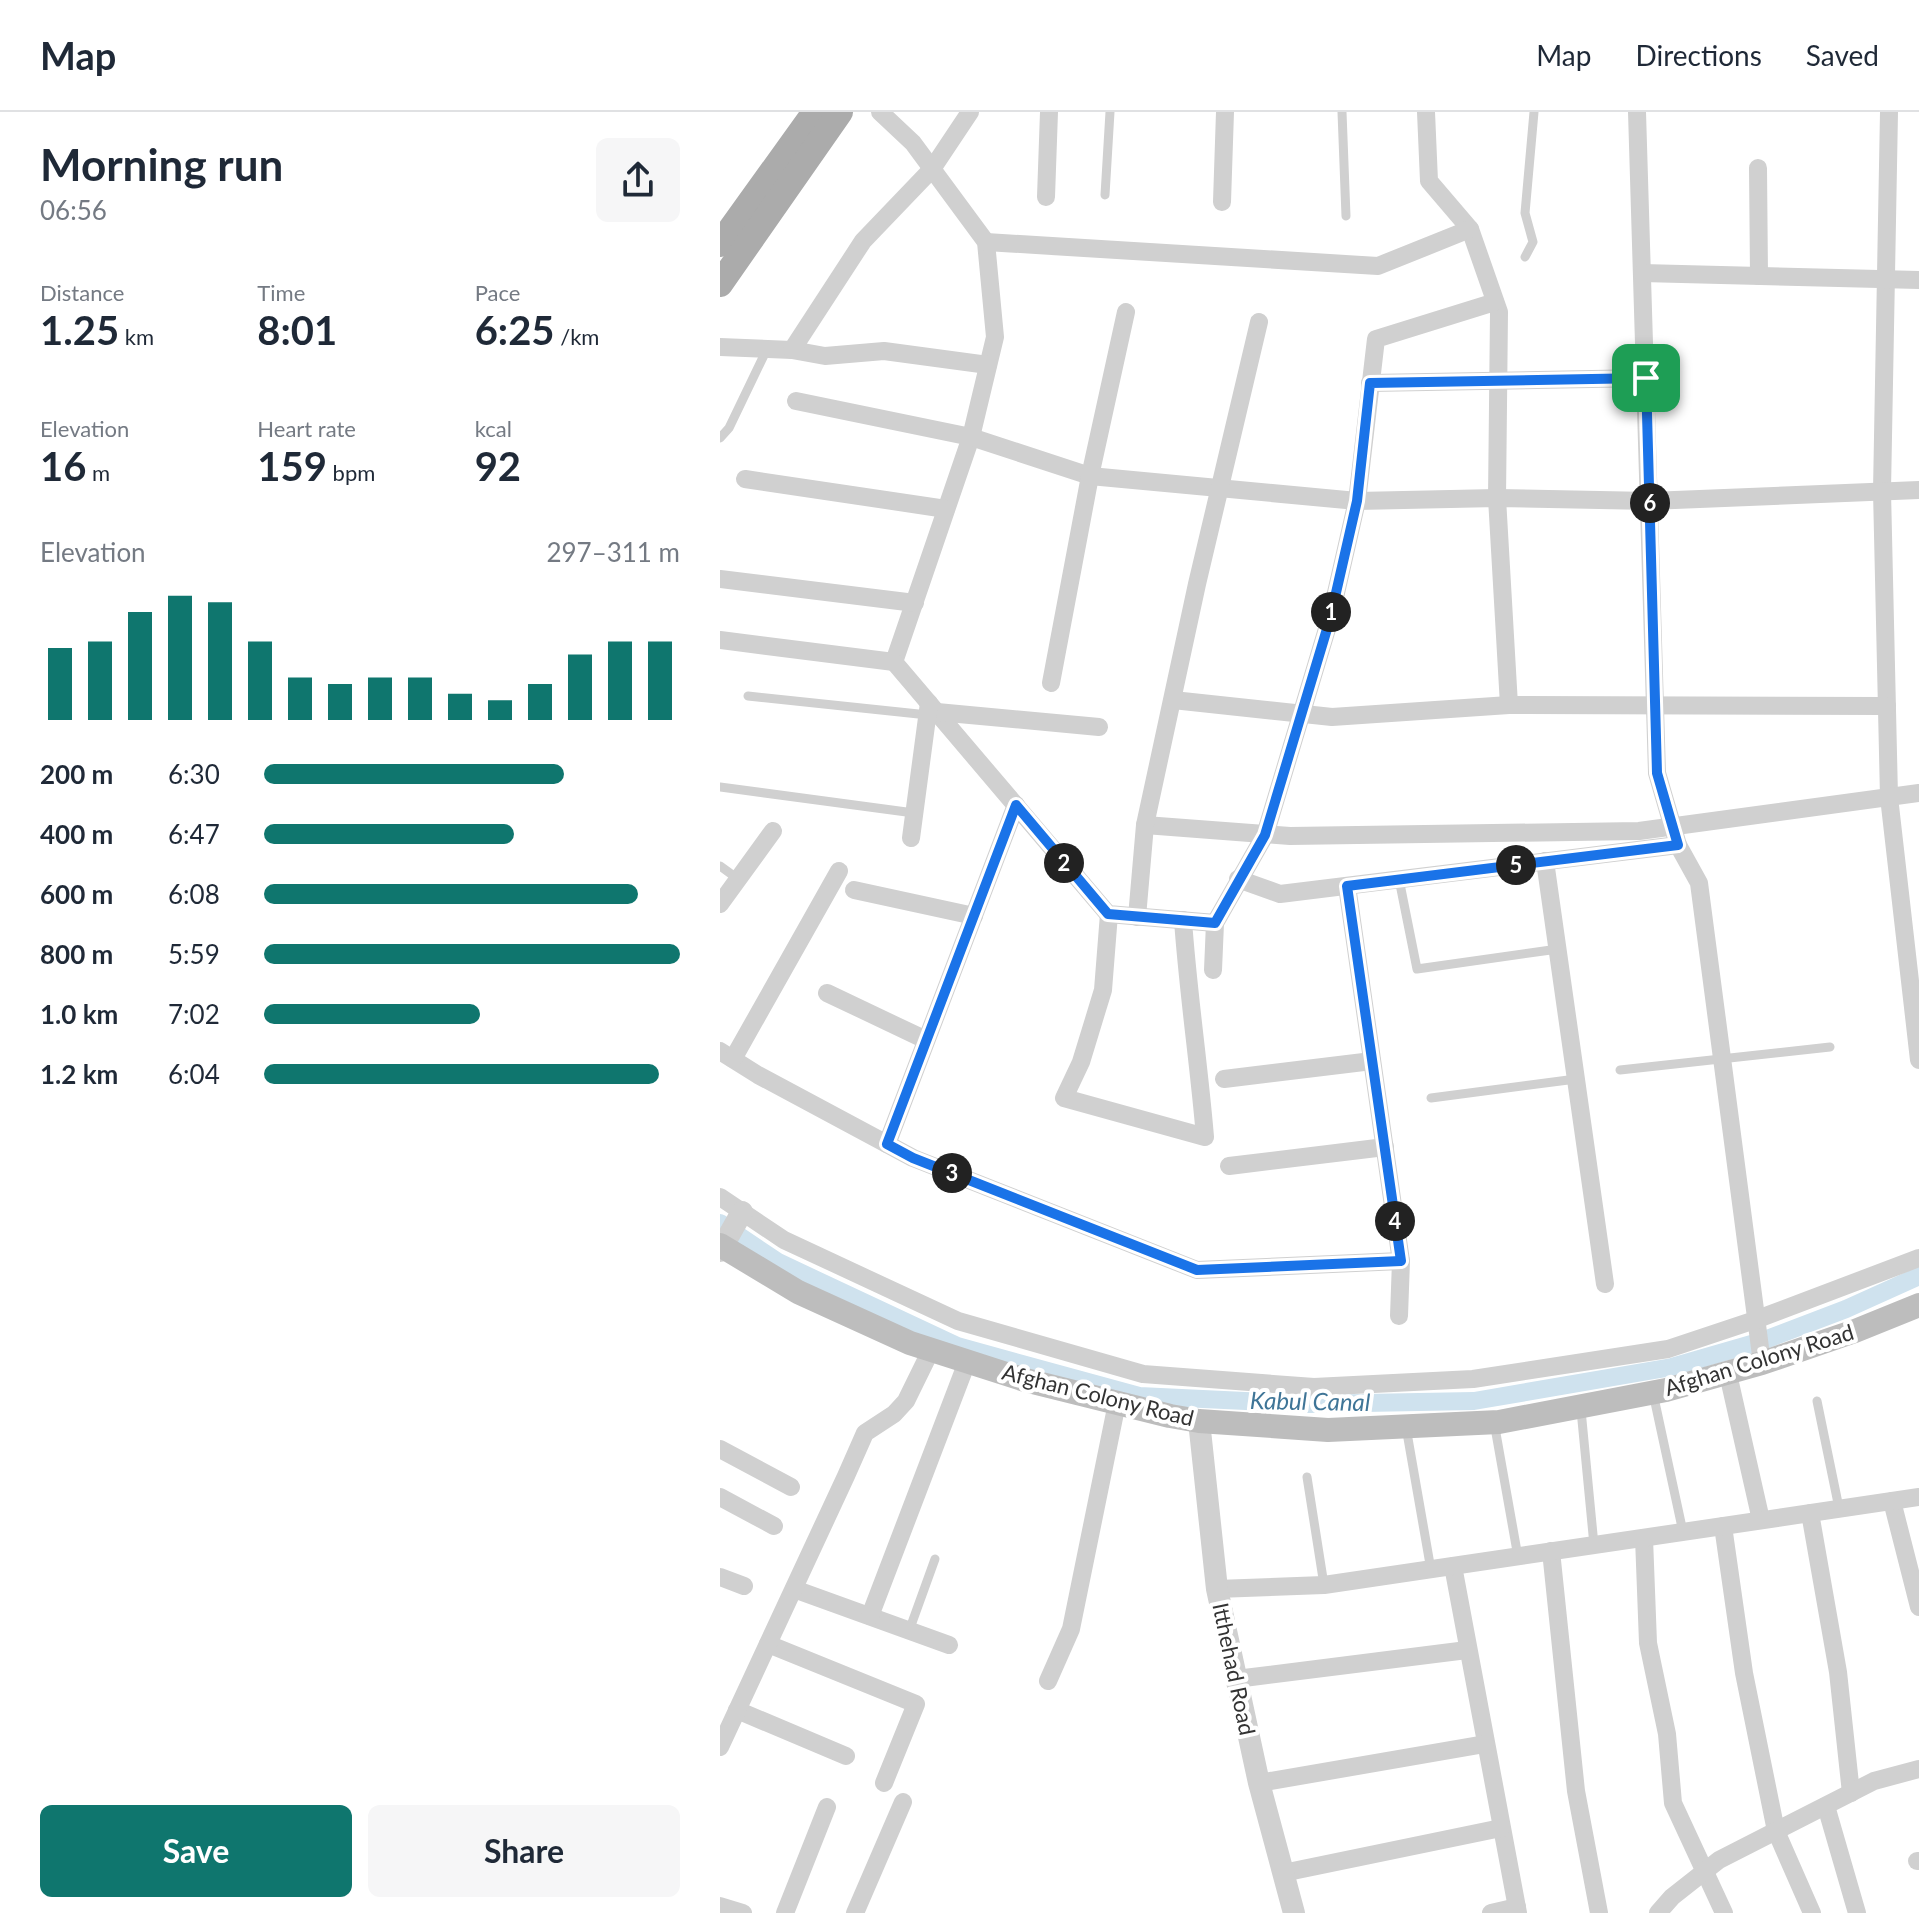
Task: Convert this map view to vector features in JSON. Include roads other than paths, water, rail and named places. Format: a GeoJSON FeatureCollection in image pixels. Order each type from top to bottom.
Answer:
{"type":"FeatureCollection","features":[{"type":"Feature","properties":{"kind":"main road"},"geometry":{"type":"LineString","coordinates":[[720,244],[815,112]]}},
{"type":"Feature","properties":{"kind":"main road"},"geometry":{"type":"LineString","coordinates":[[720,284],[840,112]]}},
{"type":"Feature","properties":{"kind":"main road","name":"Afghan Colony Road"},"geometry":{"type":"LineString","coordinates":[[721,1247],[798,1292],[931,1350],[1025,1380],[1199,1421],[1328,1430],[1494,1422],[1653,1393],[1728,1374],[1761,1360],[1855,1331],[1919,1305]]}},
{"type":"Feature","properties":{"kind":"street"},"geometry":{"type":"LineString","coordinates":[[880,112],[913,143],[986,242],[995,337],[971,437],[894,662]]}},
{"type":"Feature","properties":{"kind":"street"},"geometry":{"type":"LineString","coordinates":[[792,350],[863,241],[932,169],[970,112]]}},
{"type":"Feature","properties":{"kind":"street"},"geometry":{"type":"LineString","coordinates":[[1046,197],[1049,112]]}},
{"type":"Feature","properties":{"kind":"street"},"geometry":{"type":"LineString","coordinates":[[1222,202],[1225,112]]}},
{"type":"Feature","properties":{"kind":"street"},"geometry":{"type":"LineString","coordinates":[[1426,112],[1429,181],[1470,229],[1499,312],[1497,498],[1509,705]]}},
{"type":"Feature","properties":{"kind":"street"},"geometry":{"type":"LineString","coordinates":[[1637,112],[1657,773],[1676,836],[1699,883],[1761,1360]]}},
{"type":"Feature","properties":{"kind":"street"},"geometry":{"type":"LineString","coordinates":[[1889,112],[1882,491],[1889,797],[1919,1060]]}},
{"type":"Feature","properties":{"kind":"street"},"geometry":{"type":"LineString","coordinates":[[1758,168],[1759,276]]}},
{"type":"Feature","properties":{"kind":"street"},"geometry":{"type":"LineString","coordinates":[[986,242],[1378,266],[1470,229]]}},
{"type":"Feature","properties":{"kind":"street"},"geometry":{"type":"LineString","coordinates":[[1642,273],[1919,280]]}},
{"type":"Feature","properties":{"kind":"street"},"geometry":{"type":"LineString","coordinates":[[1213,970],[1215,923],[1265,835],[1330,619],[1357,501],[1376,339],[1495,302]]}},
{"type":"Feature","properties":{"kind":"street"},"geometry":{"type":"LineString","coordinates":[[1051,683],[1090,476],[1126,312]]}},
{"type":"Feature","properties":{"kind":"street"},"geometry":{"type":"LineString","coordinates":[[1137,917],[1145,825],[1197,584],[1259,322]]}},
{"type":"Feature","properties":{"kind":"street"},"geometry":{"type":"LineString","coordinates":[[720,347],[792,350],[825,356],[884,351],[988,365]]}},
{"type":"Feature","properties":{"kind":"street"},"geometry":{"type":"LineString","coordinates":[[1370,383],[1646,378]]}},
{"type":"Feature","properties":{"kind":"street"},"geometry":{"type":"LineString","coordinates":[[796,401],[971,437],[1090,476],[1357,501],[1497,498],[1650,501],[1919,490]]}},
{"type":"Feature","properties":{"kind":"street"},"geometry":{"type":"LineString","coordinates":[[745,479],[946,509]]}},
{"type":"Feature","properties":{"kind":"street"},"geometry":{"type":"LineString","coordinates":[[720,579],[915,603]]}},
{"type":"Feature","properties":{"kind":"street"},"geometry":{"type":"LineString","coordinates":[[720,640],[894,662],[931,710],[1109,914],[1215,923]]}},
{"type":"Feature","properties":{"kind":"street"},"geometry":{"type":"LineString","coordinates":[[1173,700],[1332,717],[1509,705],[1887,706]]}},
{"type":"Feature","properties":{"kind":"street"},"geometry":{"type":"LineString","coordinates":[[931,710],[1099,727]]}},
{"type":"Feature","properties":{"kind":"street"},"geometry":{"type":"LineString","coordinates":[[911,838],[931,710]]}},
{"type":"Feature","properties":{"kind":"street"},"geometry":{"type":"LineString","coordinates":[[1238,879],[1280,894],[1545,861],[1919,793]]}},
{"type":"Feature","properties":{"kind":"street"},"geometry":{"type":"LineString","coordinates":[[887,1144],[1016,805]]}},
{"type":"Feature","properties":{"kind":"street"},"geometry":{"type":"LineString","coordinates":[[1145,825],[1265,835],[1639,831],[1676,836]]}},
{"type":"Feature","properties":{"kind":"street"},"geometry":{"type":"LineString","coordinates":[[720,904],[773,831]]}},
{"type":"Feature","properties":{"kind":"street"},"geometry":{"type":"LineString","coordinates":[[1545,861],[1605,1284]]}},
{"type":"Feature","properties":{"kind":"street"},"geometry":{"type":"LineString","coordinates":[[839,871],[726,1055],[927,1164],[1197,1270],[1401,1261]]}},
{"type":"Feature","properties":{"kind":"street"},"geometry":{"type":"LineString","coordinates":[[1347,886],[1401,1261],[1399,1316]]}},
{"type":"Feature","properties":{"kind":"street"},"geometry":{"type":"LineString","coordinates":[[854,890],[974,916]]}},
{"type":"Feature","properties":{"kind":"street"},"geometry":{"type":"LineString","coordinates":[[1109,914],[1103,990],[1081,1062],[1064,1098],[1205,1137],[1189,1004],[1183,920]]}},
{"type":"Feature","properties":{"kind":"street"},"geometry":{"type":"LineString","coordinates":[[827,993],[926,1040]]}},
{"type":"Feature","properties":{"kind":"street"},"geometry":{"type":"LineString","coordinates":[[1224,1079],[1372,1061]]}},
{"type":"Feature","properties":{"kind":"street"},"geometry":{"type":"LineString","coordinates":[[1229,1166],[1385,1147]]}},
{"type":"Feature","properties":{"kind":"street"},"geometry":{"type":"LineString","coordinates":[[720,1197],[784,1240],[958,1321],[1143,1374],[1314,1387],[1473,1379],[1668,1349],[1755,1322],[1919,1258]]}},
{"type":"Feature","properties":{"kind":"street"},"geometry":{"type":"LineString","coordinates":[[721,1247],[742,1212]]}},
{"type":"Feature","properties":{"kind":"street"},"geometry":{"type":"LineString","coordinates":[[720,1747],[865,1433],[894,1414],[906,1401],[931,1350]]}},
{"type":"Feature","properties":{"kind":"street"},"geometry":{"type":"LineString","coordinates":[[870,1616],[967,1362]]}},
{"type":"Feature","properties":{"kind":"street"},"geometry":{"type":"LineString","coordinates":[[1728,1374],[1761,1520]]}},
{"type":"Feature","properties":{"kind":"street"},"geometry":{"type":"LineString","coordinates":[[1048,1681],[1071,1629],[1117,1403]]}},
{"type":"Feature","properties":{"kind":"street","name":"Itthehad Road"},"geometry":{"type":"LineString","coordinates":[[1199,1421],[1217,1589],[1259,1783],[1294,1913]]}},
{"type":"Feature","properties":{"kind":"street"},"geometry":{"type":"LineString","coordinates":[[720,1449],[791,1487]]}},
{"type":"Feature","properties":{"kind":"street"},"geometry":{"type":"LineString","coordinates":[[720,1497],[774,1526]]}},
{"type":"Feature","properties":{"kind":"street"},"geometry":{"type":"LineString","coordinates":[[1217,1589],[1324,1585],[1919,1497]]}},
{"type":"Feature","properties":{"kind":"street"},"geometry":{"type":"LineString","coordinates":[[1892,1501],[1919,1607]]}},
{"type":"Feature","properties":{"kind":"street"},"geometry":{"type":"LineString","coordinates":[[1810,1513],[1838,1672],[1851,1793]]}},
{"type":"Feature","properties":{"kind":"street"},"geometry":{"type":"LineString","coordinates":[[1723,1526],[1744,1673],[1776,1831],[1812,1913]]}},
{"type":"Feature","properties":{"kind":"street"},"geometry":{"type":"LineString","coordinates":[[1644,1538],[1648,1643],[1667,1734],[1673,1803],[1724,1913]]}},
{"type":"Feature","properties":{"kind":"street"},"geometry":{"type":"LineString","coordinates":[[1551,1551],[1576,1791],[1599,1913]]}},
{"type":"Feature","properties":{"kind":"street"},"geometry":{"type":"LineString","coordinates":[[1453,1566],[1517,1910],[1491,1913]]}},
{"type":"Feature","properties":{"kind":"street"},"geometry":{"type":"LineString","coordinates":[[720,1577],[744,1586]]}},
{"type":"Feature","properties":{"kind":"street"},"geometry":{"type":"LineString","coordinates":[[794,1589],[949,1645]]}},
{"type":"Feature","properties":{"kind":"street"},"geometry":{"type":"LineString","coordinates":[[768,1644],[916,1704],[884,1783]]}},
{"type":"Feature","properties":{"kind":"street"},"geometry":{"type":"LineString","coordinates":[[1236,1679],[1467,1650]]}},
{"type":"Feature","properties":{"kind":"street"},"geometry":{"type":"LineString","coordinates":[[737,1710],[846,1756]]}},
{"type":"Feature","properties":{"kind":"street"},"geometry":{"type":"LineString","coordinates":[[1259,1783],[1485,1744]]}},
{"type":"Feature","properties":{"kind":"street"},"geometry":{"type":"LineString","coordinates":[[1658,1913],[1672,1897],[1719,1860],[1874,1781],[1919,1769]]}},
{"type":"Feature","properties":{"kind":"street"},"geometry":{"type":"LineString","coordinates":[[855,1913],[903,1802]]}},
{"type":"Feature","properties":{"kind":"street"},"geometry":{"type":"LineString","coordinates":[[1826,1806],[1857,1913]]}},
{"type":"Feature","properties":{"kind":"street"},"geometry":{"type":"LineString","coordinates":[[785,1913],[827,1807]]}},
{"type":"Feature","properties":{"kind":"street"},"geometry":{"type":"LineString","coordinates":[[1283,1873],[1501,1828]]}},
{"type":"Feature","properties":{"kind":"street"},"geometry":{"type":"LineString","coordinates":[[720,1906],[743,1913]]}},
{"type":"Feature","properties":{"kind":"lane"},"geometry":{"type":"LineString","coordinates":[[1105,195],[1110,112]]}},
{"type":"Feature","properties":{"kind":"lane"},"geometry":{"type":"LineString","coordinates":[[1342,112],[1346,216]]}},
{"type":"Feature","properties":{"kind":"lane"},"geometry":{"type":"LineString","coordinates":[[1525,257],[1533,242],[1525,213],[1534,112]]}},
{"type":"Feature","properties":{"kind":"lane"},"geometry":{"type":"LineString","coordinates":[[720,438],[729,428],[767,349]]}},
{"type":"Feature","properties":{"kind":"lane"},"geometry":{"type":"LineString","coordinates":[[748,696],[931,710]]}},
{"type":"Feature","properties":{"kind":"lane"},"geometry":{"type":"LineString","coordinates":[[720,787],[914,813]]}},
{"type":"Feature","properties":{"kind":"lane"},"geometry":{"type":"LineString","coordinates":[[720,866],[738,879]]}},
{"type":"Feature","properties":{"kind":"lane"},"geometry":{"type":"LineString","coordinates":[[1399,879],[1417,969],[1558,949]]}},
{"type":"Feature","properties":{"kind":"lane"},"geometry":{"type":"LineString","coordinates":[[1620,1070],[1830,1047]]}},
{"type":"Feature","properties":{"kind":"lane"},"geometry":{"type":"LineString","coordinates":[[1431,1098],[1576,1079]]}},
{"type":"Feature","properties":{"kind":"lane"},"geometry":{"type":"LineString","coordinates":[[1653,1393],[1683,1532]]}},
{"type":"Feature","properties":{"kind":"lane"},"geometry":{"type":"LineString","coordinates":[[1817,1401],[1839,1508]]}},
{"type":"Feature","properties":{"kind":"lane"},"geometry":{"type":"LineString","coordinates":[[1580,1406],[1594,1545]]}},
{"type":"Feature","properties":{"kind":"lane"},"geometry":{"type":"LineString","coordinates":[[1494,1422],[1518,1557]]}},
{"type":"Feature","properties":{"kind":"lane"},"geometry":{"type":"LineString","coordinates":[[1406,1426],[1431,1570]]}},
{"type":"Feature","properties":{"kind":"lane"},"geometry":{"type":"LineString","coordinates":[[1307,1477],[1324,1585]]}},
{"type":"Feature","properties":{"kind":"lane"},"geometry":{"type":"LineString","coordinates":[[909,1631],[935,1559]]}},
{"type":"Feature","properties":{"kind":"waterway","name":"Kabul Canal"},"geometry":{"type":"LineString","coordinates":[[720,1223],[778,1262],[957,1346],[1139,1396],[1309,1404],[1474,1401],[1672,1367],[1762,1341],[1846,1309],[1919,1276]]}}]}
